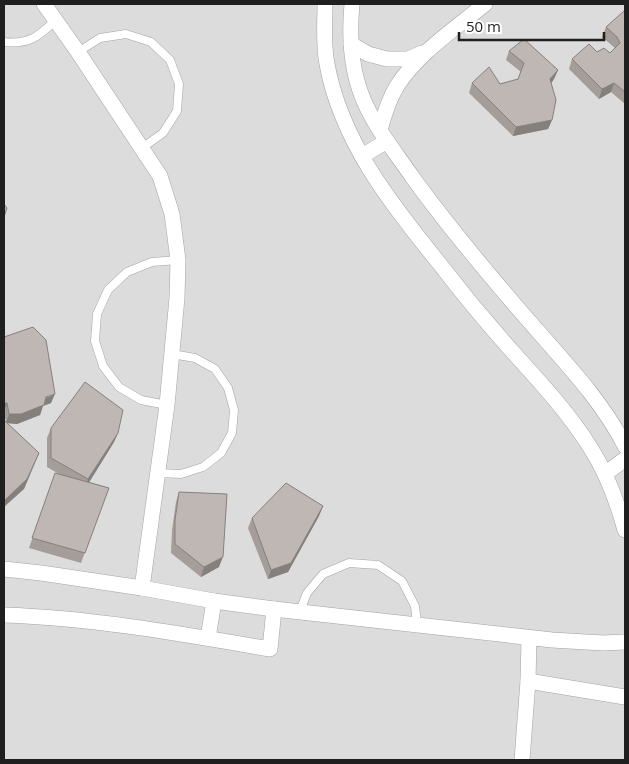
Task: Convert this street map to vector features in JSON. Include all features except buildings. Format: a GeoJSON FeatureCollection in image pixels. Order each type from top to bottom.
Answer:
{"type":"FeatureCollection","features":[{"type":"Feature","properties":{"kind":"street"},"geometry":{"type":"LineString","coordinates":[[44,4],[160,176],[172,214],[178,260],[177,298],[167,405],[142,588]]}},
{"type":"Feature","properties":{"kind":"street"},"geometry":{"type":"LineString","coordinates":[[325,4],[326,63],[334,96],[346,127],[362,156],[393,205],[415,234],[483,318],[556,401],[591,448],[613,492],[625,530]]}},
{"type":"Feature","properties":{"kind":"street"},"geometry":{"type":"LineString","coordinates":[[352,4],[351,44],[356,72],[364,100],[383,135],[434,206],[506,295],[600,404],[617,429],[625,446]]}},
{"type":"Feature","properties":{"kind":"street"},"geometry":{"type":"LineString","coordinates":[[362,156],[383,135],[386,108],[396,87],[410,68],[426,52],[485,4]]}},
{"type":"Feature","properties":{"kind":"street"},"geometry":{"type":"LineString","coordinates":[[351,44],[368,54],[388,59],[408,59],[426,52]]}},
{"type":"Feature","properties":{"kind":"street"},"geometry":{"type":"LineString","coordinates":[[605,474],[625,459]]}},
{"type":"Feature","properties":{"kind":"street"},"geometry":{"type":"LineString","coordinates":[[4,569],[274,609],[529,638],[588,643],[625,642]]}},
{"type":"Feature","properties":{"kind":"street"},"geometry":{"type":"LineString","coordinates":[[208,638],[214,601]]}},
{"type":"Feature","properties":{"kind":"street"},"geometry":{"type":"LineString","coordinates":[[4,615],[77,620],[143,628],[270,649],[274,609]]}},
{"type":"Feature","properties":{"kind":"street"},"geometry":{"type":"LineString","coordinates":[[522,760],[529,638]]}},
{"type":"Feature","properties":{"kind":"street"},"geometry":{"type":"LineString","coordinates":[[528,681],[625,697]]}},
{"type":"Feature","properties":{"kind":"lane"},"geometry":{"type":"LineString","coordinates":[[4,42],[16,43],[38,36],[56,20]]}},
{"type":"Feature","properties":{"kind":"lane"},"geometry":{"type":"LineString","coordinates":[[78,52],[100,38],[126,34],[151,42],[170,60],[179,84],[177,111],[164,133],[142,148]]}},
{"type":"Feature","properties":{"kind":"lane"},"geometry":{"type":"LineString","coordinates":[[167,405],[141,400],[113,380],[103,366],[95,341],[97,314],[108,290],[127,272],[152,262],[178,260]]}},
{"type":"Feature","properties":{"kind":"lane"},"geometry":{"type":"LineString","coordinates":[[158,472],[181,474],[203,467],[221,453],[232,433],[234,410],[228,388],[215,369],[195,358],[172,354]]}},
{"type":"Feature","properties":{"kind":"lane"},"geometry":{"type":"LineString","coordinates":[[300,611],[307,592],[323,574],[349,563],[378,565],[402,581],[415,606],[417,624]]}},
{"type":"Feature","properties":{"kind":"shaded area"},"geometry":{"type":"Polygon","coordinates":[[[4,4],[625,4],[625,760],[4,760],[4,4]]]}}]}
